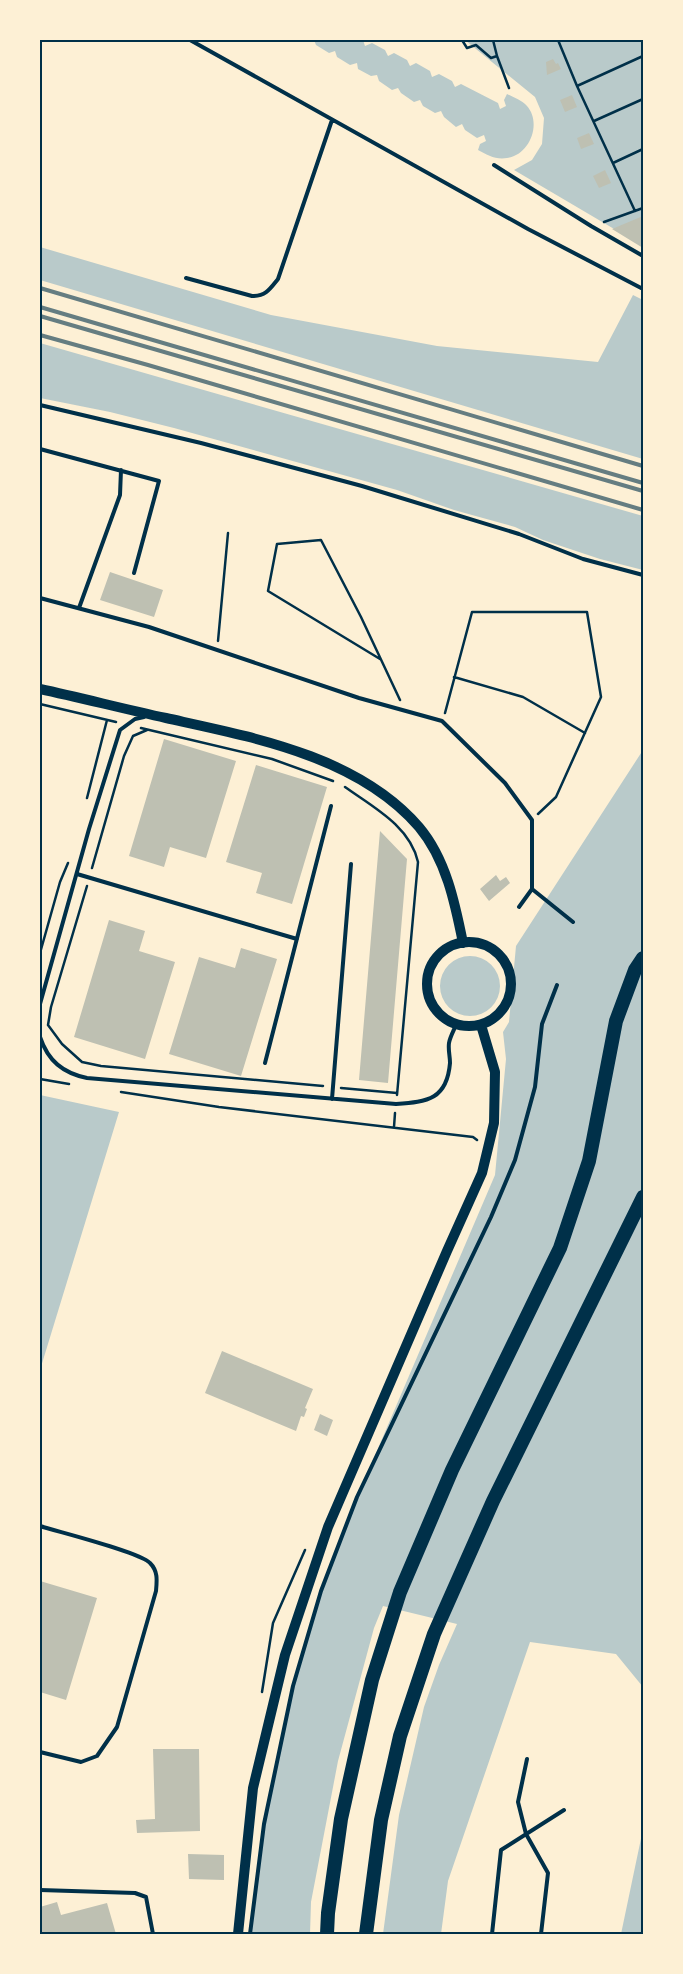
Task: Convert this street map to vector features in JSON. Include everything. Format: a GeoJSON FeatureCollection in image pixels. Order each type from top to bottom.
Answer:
{"type":"FeatureCollection","features":[{"type":"Feature","properties":{"kind":"highway"},"geometry":{"type":"LineString","coordinates":[[327,1934],[328,1913],[341,1819],[372,1680],[400,1592],[452,1470],[560,1248],[589,1161],[616,1021],[635,970],[643,958]]}},
{"type":"Feature","properties":{"kind":"highway"},"geometry":{"type":"LineString","coordinates":[[366,1934],[382,1820],[400,1736],[434,1634],[494,1501],[643,1197]]}},
{"type":"Feature","properties":{"kind":"main road"},"geometry":{"type":"LineString","coordinates":[[40,689],[241,734],[298,751],[350,773],[390,800],[419,827],[440,862],[456,906],[463,943]]}},
{"type":"Feature","properties":{"kind":"main road"},"geometry":{"type":"LineString","coordinates":[[463,943],[482,944],[497,953],[506,966],[511,983],[509,998],[500,1013],[481,1025],[470,1027],[456,1025],[440,1016],[430,1002],[426,984],[430,969],[438,956],[451,946],[463,943]]}},
{"type":"Feature","properties":{"kind":"main road"},"geometry":{"type":"LineString","coordinates":[[238,1934],[253,1788],[285,1655],[328,1527],[482,1173],[494,1123],[495,1072],[481,1025]]}},
{"type":"Feature","properties":{"kind":"lane"},"geometry":{"type":"LineString","coordinates":[[190,40],[528,229],[643,289]]}},
{"type":"Feature","properties":{"kind":"lane"},"geometry":{"type":"LineString","coordinates":[[186,278],[252,296],[260,296],[269,292],[278,279],[332,120]]}},
{"type":"Feature","properties":{"kind":"lane"},"geometry":{"type":"LineString","coordinates":[[494,165],[591,226],[643,256]]}},
{"type":"Feature","properties":{"kind":"lane"},"geometry":{"type":"LineString","coordinates":[[40,405],[201,443],[362,486],[519,534],[583,559],[643,575]]}},
{"type":"Feature","properties":{"kind":"lane"},"geometry":{"type":"LineString","coordinates":[[40,449],[159,481],[134,573]]}},
{"type":"Feature","properties":{"kind":"lane"},"geometry":{"type":"LineString","coordinates":[[79,608],[120,496],[121,470]]}},
{"type":"Feature","properties":{"kind":"lane"},"geometry":{"type":"LineString","coordinates":[[40,598],[149,627],[358,698],[442,721],[505,783],[532,820],[532,889],[519,907]]}},
{"type":"Feature","properties":{"kind":"lane"},"geometry":{"type":"LineString","coordinates":[[40,1004],[120,730],[135,719],[151,714]]}},
{"type":"Feature","properties":{"kind":"lane"},"geometry":{"type":"LineString","coordinates":[[266,1063],[331,806]]}},
{"type":"Feature","properties":{"kind":"lane"},"geometry":{"type":"LineString","coordinates":[[332,1099],[351,864]]}},
{"type":"Feature","properties":{"kind":"lane"},"geometry":{"type":"LineString","coordinates":[[77,874],[297,939]]}},
{"type":"Feature","properties":{"kind":"lane"},"geometry":{"type":"LineString","coordinates":[[532,889],[573,922]]}},
{"type":"Feature","properties":{"kind":"lane"},"geometry":{"type":"LineString","coordinates":[[250,1934],[268,1806],[293,1686],[321,1591],[357,1497],[491,1217],[516,1160],[535,1087],[542,1024],[557,985]]}},
{"type":"Feature","properties":{"kind":"lane"},"geometry":{"type":"LineString","coordinates":[[40,1037],[50,1059],[60,1068],[75,1076],[396,1104],[414,1103],[439,1094],[445,1086],[450,1063],[449,1042],[456,1025]]}},
{"type":"Feature","properties":{"kind":"lane"},"geometry":{"type":"LineString","coordinates":[[40,1526],[132,1554],[149,1562],[157,1575],[156,1591],[117,1727],[97,1756],[81,1762],[40,1752]]}},
{"type":"Feature","properties":{"kind":"lane"},"geometry":{"type":"LineString","coordinates":[[527,1759],[518,1802],[526,1834],[548,1873],[541,1934]]}},
{"type":"Feature","properties":{"kind":"lane"},"geometry":{"type":"LineString","coordinates":[[492,1934],[501,1850],[564,1810]]}},
{"type":"Feature","properties":{"kind":"lane"},"geometry":{"type":"LineString","coordinates":[[40,1890],[135,1893],[146,1898],[153,1934]]}},
{"type":"Feature","properties":{"kind":"path"},"geometry":{"type":"LineString","coordinates":[[462,40],[467,48],[476,44],[491,58],[497,56]]}},
{"type":"Feature","properties":{"kind":"path"},"geometry":{"type":"LineString","coordinates":[[493,40],[509,88]]}},
{"type":"Feature","properties":{"kind":"path"},"geometry":{"type":"LineString","coordinates":[[558,40],[577,86],[635,211]]}},
{"type":"Feature","properties":{"kind":"path"},"geometry":{"type":"LineString","coordinates":[[577,86],[643,56]]}},
{"type":"Feature","properties":{"kind":"path"},"geometry":{"type":"LineString","coordinates":[[594,122],[643,99]]}},
{"type":"Feature","properties":{"kind":"path"},"geometry":{"type":"LineString","coordinates":[[613,163],[643,149]]}},
{"type":"Feature","properties":{"kind":"path"},"geometry":{"type":"LineString","coordinates":[[591,226],[643,208]]}},
{"type":"Feature","properties":{"kind":"path"},"geometry":{"type":"LineString","coordinates":[[217,650],[228,533]]}},
{"type":"Feature","properties":{"kind":"path"},"geometry":{"type":"LineString","coordinates":[[380,659],[268,591],[277,544],[321,540],[380,659],[404,711]]}},
{"type":"Feature","properties":{"kind":"path"},"geometry":{"type":"LineString","coordinates":[[442,721],[472,612],[587,612],[601,697],[556,797],[532,820]]}},
{"type":"Feature","properties":{"kind":"path"},"geometry":{"type":"LineString","coordinates":[[454,677],[523,697],[585,733]]}},
{"type":"Feature","properties":{"kind":"path"},"geometry":{"type":"LineString","coordinates":[[40,704],[272,759],[339,784],[395,823],[415,850],[418,862],[394,1128]]}},
{"type":"Feature","properties":{"kind":"path"},"geometry":{"type":"LineString","coordinates":[[85,806],[107,720]]}},
{"type":"Feature","properties":{"kind":"path"},"geometry":{"type":"LineString","coordinates":[[40,953],[60,882],[68,863]]}},
{"type":"Feature","properties":{"kind":"path"},"geometry":{"type":"LineString","coordinates":[[51,1008],[48,1025],[62,1044],[82,1062],[101,1066],[397,1093]]}},
{"type":"Feature","properties":{"kind":"path"},"geometry":{"type":"LineString","coordinates":[[40,1079],[78,1085]]}},
{"type":"Feature","properties":{"kind":"path"},"geometry":{"type":"LineString","coordinates":[[115,1091],[219,1107],[474,1137],[483,1145]]}},
{"type":"Feature","properties":{"kind":"path"},"geometry":{"type":"LineString","coordinates":[[260,1701],[273,1623],[309,1542]]}},
{"type":"Feature","properties":{"kind":"shaded area"},"geometry":{"type":"Polygon","coordinates":[[[314,40],[363,40],[365,46],[372,43],[385,50],[388,56],[394,53],[407,60],[410,66],[416,63],[430,71],[432,77],[439,74],[452,81],[455,87],[461,84],[498,103],[500,109],[506,106],[504,100],[507,94],[523,102],[531,113],[533,129],[531,137],[522,151],[515,156],[495,158],[488,155],[478,150],[480,144],[486,141],[484,135],[477,138],[465,130],[462,124],[456,127],[444,117],[441,111],[435,113],[423,106],[420,100],[414,102],[401,93],[398,88],[392,90],[379,81],[377,75],[371,76],[358,69],[357,63],[350,65],[337,57],[335,51],[329,53],[316,45],[314,40]]]}},
{"type":"Feature","properties":{"kind":"shaded area"},"geometry":{"type":"Polygon","coordinates":[[[465,40],[643,40],[643,246],[514,170],[532,160],[542,144],[544,118],[535,97],[465,40]]]}},
{"type":"Feature","properties":{"kind":"shaded area"},"geometry":{"type":"Polygon","coordinates":[[[40,247],[271,315],[437,346],[598,362],[633,295],[643,300],[643,459],[40,280],[40,247]]]}},
{"type":"Feature","properties":{"kind":"shaded area"},"geometry":{"type":"Polygon","coordinates":[[[40,343],[643,516],[643,570],[600,559],[543,540],[515,527],[454,510],[397,490],[174,428],[110,412],[40,398],[40,343]]]}},
{"type":"Feature","properties":{"kind":"shaded area"},"geometry":{"type":"Polygon","coordinates":[[[643,750],[643,1687],[616,1654],[530,1642],[448,1881],[441,1934],[383,1934],[399,1815],[424,1707],[439,1665],[457,1624],[383,1606],[374,1628],[338,1761],[311,1902],[310,1934],[250,1934],[264,1824],[293,1686],[321,1591],[355,1502],[495,1175],[506,1059],[503,1032],[509,1022],[516,946],[643,750]]]}},
{"type":"Feature","properties":{"kind":"shaded area"},"geometry":{"type":"Polygon","coordinates":[[[470,956],[486,961],[491,965],[495,970],[500,986],[495,1002],[491,1007],[486,1011],[470,1016],[454,1011],[449,1007],[445,1002],[440,986],[445,970],[449,965],[454,961],[470,956]]]}},
{"type":"Feature","properties":{"kind":"shaded area"},"geometry":{"type":"Polygon","coordinates":[[[40,1095],[119,1112],[40,1370],[40,1095]]]}},
{"type":"Feature","properties":{"kind":"shaded area"},"geometry":{"type":"Polygon","coordinates":[[[643,1829],[643,1934],[621,1934],[643,1829]]]}},
{"type":"Feature","properties":{"kind":"building"},"geometry":{"type":"Polygon","coordinates":[[[553,59],[561,69],[547,75],[546,62],[553,59]]]}},
{"type":"Feature","properties":{"kind":"building"},"geometry":{"type":"Polygon","coordinates":[[[572,95],[577,107],[565,112],[560,100],[572,95]]]}},
{"type":"Feature","properties":{"kind":"building"},"geometry":{"type":"Polygon","coordinates":[[[589,133],[594,144],[581,149],[577,138],[589,133]]]}},
{"type":"Feature","properties":{"kind":"building"},"geometry":{"type":"Polygon","coordinates":[[[605,170],[611,183],[599,188],[593,176],[605,170]]]}},
{"type":"Feature","properties":{"kind":"building"},"geometry":{"type":"Polygon","coordinates":[[[643,216],[643,248],[612,229],[643,216]]]}},
{"type":"Feature","properties":{"kind":"building"},"geometry":{"type":"Polygon","coordinates":[[[110,572],[163,590],[154,617],[100,600],[110,572]]]}},
{"type":"Feature","properties":{"kind":"building"},"geometry":{"type":"Polygon","coordinates":[[[164,739],[236,761],[206,858],[170,847],[164,867],[129,856],[164,739]]]}},
{"type":"Feature","properties":{"kind":"building"},"geometry":{"type":"Polygon","coordinates":[[[256,765],[327,787],[292,904],[256,893],[262,873],[226,862],[256,765]]]}},
{"type":"Feature","properties":{"kind":"building"},"geometry":{"type":"Polygon","coordinates":[[[380,831],[407,859],[388,1083],[359,1080],[380,831]]]}},
{"type":"Feature","properties":{"kind":"building"},"geometry":{"type":"Polygon","coordinates":[[[496,875],[500,881],[506,877],[510,883],[489,901],[480,889],[496,875]]]}},
{"type":"Feature","properties":{"kind":"building"},"geometry":{"type":"Polygon","coordinates":[[[109,920],[145,931],[139,951],[175,962],[145,1059],[74,1037],[109,920]]]}},
{"type":"Feature","properties":{"kind":"building"},"geometry":{"type":"Polygon","coordinates":[[[241,948],[277,959],[241,1076],[169,1054],[199,957],[235,968],[241,948]]]}},
{"type":"Feature","properties":{"kind":"building"},"geometry":{"type":"Polygon","coordinates":[[[222,1351],[313,1389],[305,1408],[307,1409],[304,1417],[301,1416],[296,1431],[205,1393],[222,1351]]]}},
{"type":"Feature","properties":{"kind":"building"},"geometry":{"type":"Polygon","coordinates":[[[320,1414],[333,1420],[327,1436],[314,1430],[320,1414]]]}},
{"type":"Feature","properties":{"kind":"building"},"geometry":{"type":"Polygon","coordinates":[[[40,1581],[97,1598],[66,1700],[40,1692],[40,1581]]]}},
{"type":"Feature","properties":{"kind":"building"},"geometry":{"type":"Polygon","coordinates":[[[153,1749],[199,1749],[200,1831],[137,1833],[136,1820],[155,1819],[153,1749]]]}},
{"type":"Feature","properties":{"kind":"building"},"geometry":{"type":"Polygon","coordinates":[[[188,1854],[224,1855],[224,1880],[189,1879],[188,1854]]]}},
{"type":"Feature","properties":{"kind":"building"},"geometry":{"type":"Polygon","coordinates":[[[57,1902],[61,1915],[107,1903],[116,1934],[40,1934],[40,1907],[57,1902]]]}},
{"type":"Feature","properties":{"kind":"railway"},"geometry":{"type":"LineString","coordinates":[[40,288],[643,466]]}},
{"type":"Feature","properties":{"kind":"railway"},"geometry":{"type":"LineString","coordinates":[[40,307],[643,483]]}},
{"type":"Feature","properties":{"kind":"railway"},"geometry":{"type":"LineString","coordinates":[[40,316],[643,491]]}},
{"type":"Feature","properties":{"kind":"railway"},"geometry":{"type":"LineString","coordinates":[[40,335],[643,510]]}}]}
